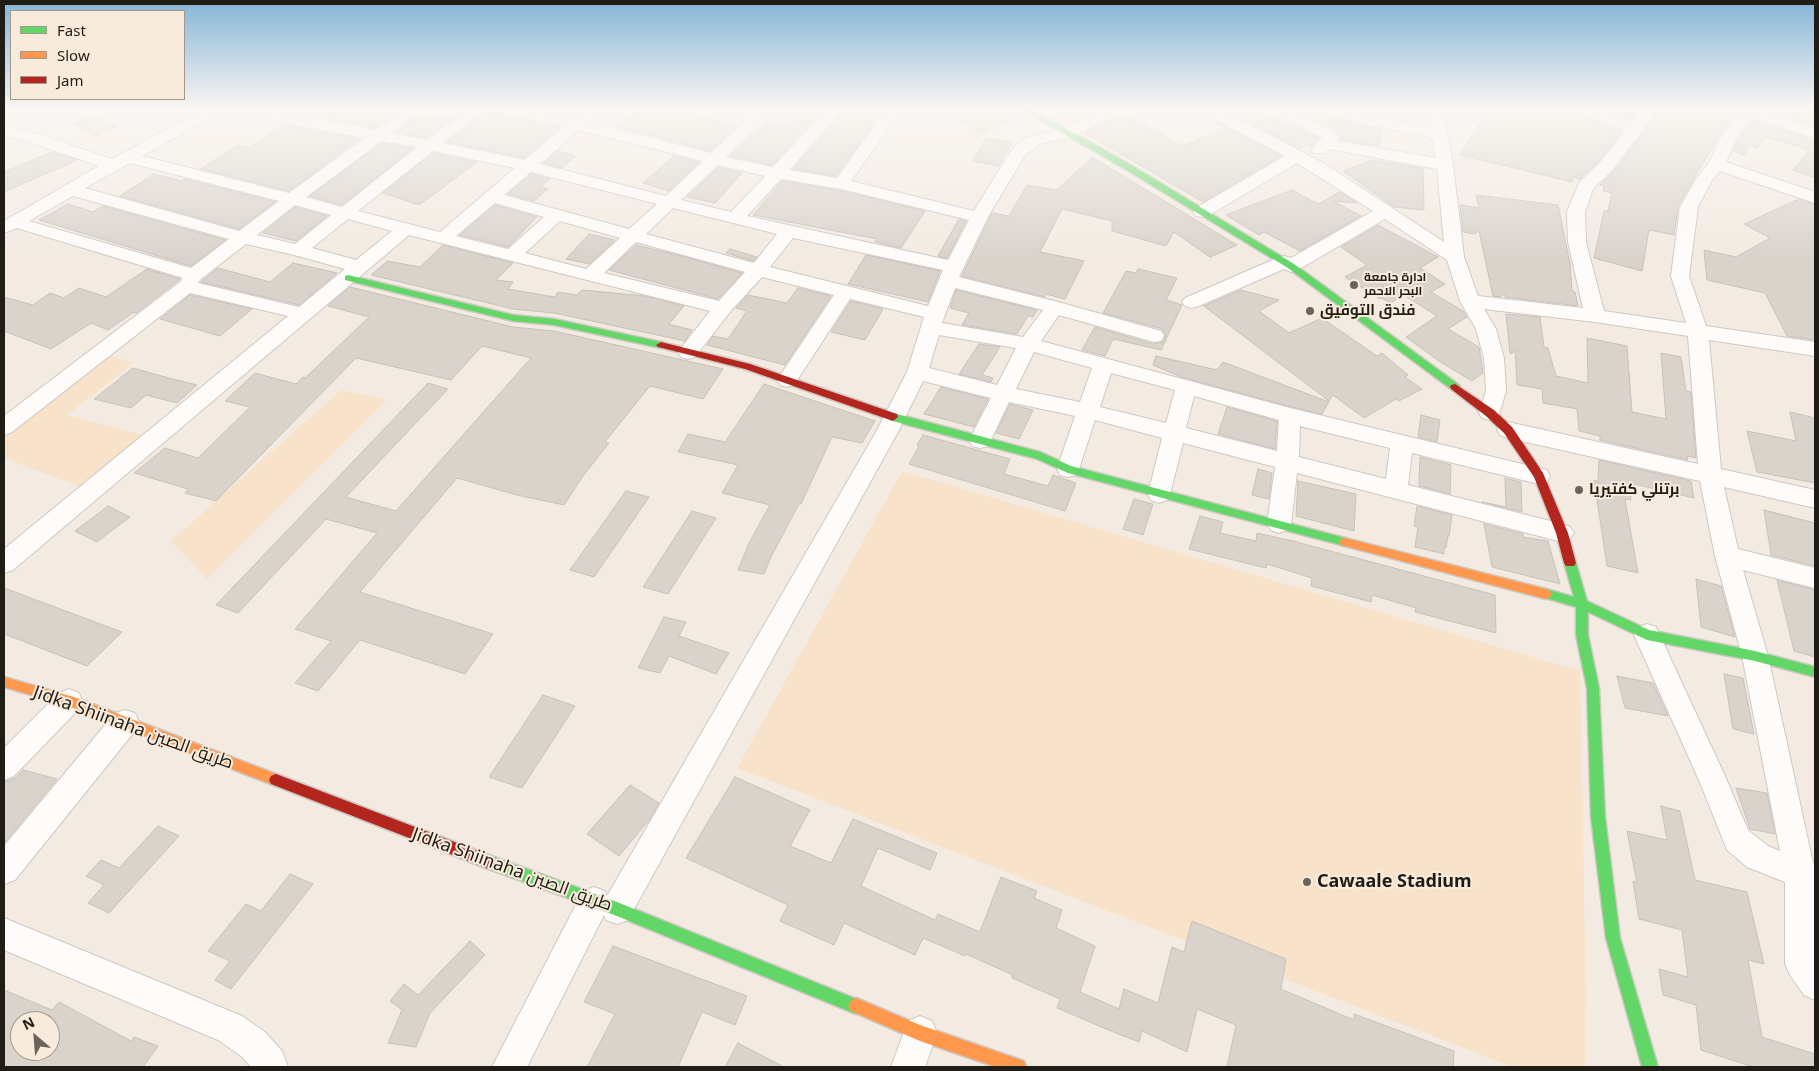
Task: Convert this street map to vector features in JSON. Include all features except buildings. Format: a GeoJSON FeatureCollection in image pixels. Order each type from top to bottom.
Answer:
{"type":"FeatureCollection","features":[{"type":"Feature","properties":{"kind":"street"},"geometry":{"type":"LineString","coordinates":[[109,158],[344,212],[511,256],[723,308]]}},
{"type":"Feature","properties":{"kind":"street"},"geometry":{"type":"LineString","coordinates":[[9,225],[126,158]]}},
{"type":"Feature","properties":{"kind":"street"},"geometry":{"type":"LineString","coordinates":[[4,427],[291,200],[348,158]]}},
{"type":"Feature","properties":{"kind":"street"},"geometry":{"type":"LineString","coordinates":[[298,250],[413,158]]}},
{"type":"Feature","properties":{"kind":"street"},"geometry":{"type":"LineString","coordinates":[[491,158],[736,217],[952,274],[1055,308],[1154,336]]}},
{"type":"Feature","properties":{"kind":"street"},"geometry":{"type":"LineString","coordinates":[[443,238],[537,158]]}},
{"type":"Feature","properties":{"kind":"street"},"geometry":{"type":"LineString","coordinates":[[710,158],[841,184],[979,217]]}},
{"type":"Feature","properties":{"kind":"street"},"geometry":{"type":"LineString","coordinates":[[736,217],[789,158]]}},
{"type":"Feature","properties":{"kind":"street"},"geometry":{"type":"LineString","coordinates":[[841,184],[859,158]]}},
{"type":"Feature","properties":{"kind":"street"},"geometry":{"type":"LineString","coordinates":[[509,1067],[894,417],[916,372],[933,321],[952,274],[979,217],[1014,158]]}},
{"type":"Feature","properties":{"kind":"street"},"geometry":{"type":"LineString","coordinates":[[1110,158],[1287,264],[1490,413],[1508,430],[1539,476],[1562,534],[1582,604],[1582,635],[1593,688],[1598,817],[1613,938],[1650,1067]]}},
{"type":"Feature","properties":{"kind":"street"},"geometry":{"type":"LineString","coordinates":[[1405,158],[1444,165]]}},
{"type":"Feature","properties":{"kind":"street"},"geometry":{"type":"LineString","coordinates":[[1443,158],[1455,257],[1470,301],[1486,329],[1494,358],[1496,391],[1490,413]]}},
{"type":"Feature","properties":{"kind":"street"},"geometry":{"type":"LineString","coordinates":[[1594,316],[1577,242],[1576,212],[1585,187],[1612,158]]}},
{"type":"Feature","properties":{"kind":"street"},"geometry":{"type":"LineString","coordinates":[[1720,158],[1705,178],[1689,207],[1680,276],[1698,331],[1710,476],[1727,556],[1755,656],[1808,876],[1801,964],[1815,984]]}},
{"type":"Feature","properties":{"kind":"street"},"geometry":{"type":"LineString","coordinates":[[590,276],[714,159]]}},
{"type":"Feature","properties":{"kind":"street"},"geometry":{"type":"LineString","coordinates":[[1202,212],[1302,159],[1386,211],[1455,257]]}},
{"type":"Feature","properties":{"kind":"street"},"geometry":{"type":"LineString","coordinates":[[1717,164],[1815,198]]}},
{"type":"Feature","properties":{"kind":"street"},"geometry":{"type":"LineString","coordinates":[[72,190],[244,238],[298,250],[353,272],[504,316],[554,322],[747,366],[894,417],[1040,456],[1068,469],[1582,604],[1647,635],[1755,656],[1815,672]]}},
{"type":"Feature","properties":{"kind":"street"},"geometry":{"type":"LineString","coordinates":[[492,197],[631,236],[845,292],[933,321],[1104,364],[1290,416],[1539,476]]}},
{"type":"Feature","properties":{"kind":"street"},"geometry":{"type":"LineString","coordinates":[[1192,302],[1287,264],[1386,211]]}},
{"type":"Feature","properties":{"kind":"street"},"geometry":{"type":"LineString","coordinates":[[511,256],[558,214]]}},
{"type":"Feature","properties":{"kind":"street"},"geometry":{"type":"LineString","coordinates":[[9,225],[304,314]]}},
{"type":"Feature","properties":{"kind":"street"},"geometry":{"type":"LineString","coordinates":[[4,563],[406,228]]}},
{"type":"Feature","properties":{"kind":"street"},"geometry":{"type":"LineString","coordinates":[[688,352],[723,308],[758,270],[789,232]]}},
{"type":"Feature","properties":{"kind":"street"},"geometry":{"type":"LineString","coordinates":[[787,380],[845,292]]}},
{"type":"Feature","properties":{"kind":"street"},"geometry":{"type":"LineString","coordinates":[[1470,301],[1594,316],[1815,349]]}},
{"type":"Feature","properties":{"kind":"street"},"geometry":{"type":"LineString","coordinates":[[980,440],[1028,344],[1055,308]]}},
{"type":"Feature","properties":{"kind":"street"},"geometry":{"type":"LineString","coordinates":[[1068,469],[1104,364]]}},
{"type":"Feature","properties":{"kind":"street"},"geometry":{"type":"LineString","coordinates":[[916,372],[1004,394],[1088,411],[1174,435],[1562,534]]}},
{"type":"Feature","properties":{"kind":"street"},"geometry":{"type":"LineString","coordinates":[[1159,494],[1186,386]]}},
{"type":"Feature","properties":{"kind":"street"},"geometry":{"type":"LineString","coordinates":[[1279,524],[1288,464],[1290,416]]}},
{"type":"Feature","properties":{"kind":"street"},"geometry":{"type":"LineString","coordinates":[[1508,430],[1815,499]]}},
{"type":"Feature","properties":{"kind":"street"},"geometry":{"type":"LineString","coordinates":[[1396,491],[1402,443]]}},
{"type":"Feature","properties":{"kind":"street"},"geometry":{"type":"LineString","coordinates":[[1727,556],[1815,578]]}},
{"type":"Feature","properties":{"kind":"street"},"geometry":{"type":"LineString","coordinates":[[1647,635],[1715,785],[1737,840],[1758,857],[1808,876]]}},
{"type":"Feature","properties":{"kind":"street","name":"Jidka Shiinaha طريق الصين"},"geometry":{"type":"LineString","coordinates":[[4,682],[69,701],[125,722],[740,958],[920,1034],[1018,1067]]}},
{"type":"Feature","properties":{"kind":"street"},"geometry":{"type":"LineString","coordinates":[[4,768],[69,701]]}},
{"type":"Feature","properties":{"kind":"street"},"geometry":{"type":"LineString","coordinates":[[4,869],[125,722]]}},
{"type":"Feature","properties":{"kind":"street"},"geometry":{"type":"LineString","coordinates":[[4,934],[230,1028],[253,1044],[270,1062],[271,1067]]}},
{"type":"Feature","properties":{"kind":"street"},"geometry":{"type":"LineString","coordinates":[[908,1067],[920,1034]]}},
{"type":"Feature","properties":{"kind":"shaded area"},"geometry":{"type":"Polygon","coordinates":[[[106,354],[133,363],[67,415],[147,436],[83,488],[4,458],[4,437],[106,354]]]}},
{"type":"Feature","properties":{"kind":"shaded area"},"geometry":{"type":"Polygon","coordinates":[[[341,390],[387,400],[207,579],[171,541],[341,390]]]}},
{"type":"Feature","properties":{"kind":"shaded area","name":"Cawaale Stadium"},"geometry":{"type":"Polygon","coordinates":[[[902,471],[1580,671],[1586,995],[1585,1067],[1513,1067],[737,768],[902,471]]]}},
{"type":"Feature","properties":{"kind":"traffic: fast"},"geometry":{"type":"LineString","coordinates":[[1112,158],[1291,266],[1455,387]]}},
{"type":"Feature","properties":{"kind":"traffic: fast"},"geometry":{"type":"LineString","coordinates":[[348,278],[513,318],[554,322],[661,345]]}},
{"type":"Feature","properties":{"kind":"traffic: fast"},"geometry":{"type":"LineString","coordinates":[[893,417],[1040,456],[1068,469],[1345,542]]}},
{"type":"Feature","properties":{"kind":"traffic: fast"},"geometry":{"type":"LineString","coordinates":[[1570,563],[1582,604],[1582,635],[1593,688],[1598,817],[1613,938],[1650,1067]]}},
{"type":"Feature","properties":{"kind":"traffic: fast"},"geometry":{"type":"LineString","coordinates":[[1546,594],[1582,604],[1647,635],[1755,656],[1815,672]]}},
{"type":"Feature","properties":{"kind":"traffic: fast"},"geometry":{"type":"LineString","coordinates":[[486,861],[617,909],[856,1006]]}},
{"type":"Feature","properties":{"kind":"traffic: slow"},"geometry":{"type":"LineString","coordinates":[[1345,542],[1546,594]]}},
{"type":"Feature","properties":{"kind":"traffic: slow"},"geometry":{"type":"LineString","coordinates":[[4,682],[69,701],[276,780]]}},
{"type":"Feature","properties":{"kind":"traffic: slow"},"geometry":{"type":"LineString","coordinates":[[856,1006],[920,1033],[1018,1067]]}},
{"type":"Feature","properties":{"kind":"traffic: jam"},"geometry":{"type":"LineString","coordinates":[[661,345],[747,366],[893,417]]}},
{"type":"Feature","properties":{"kind":"traffic: jam"},"geometry":{"type":"LineString","coordinates":[[1455,387],[1490,413],[1508,430],[1539,476],[1562,533],[1570,563]]}},
{"type":"Feature","properties":{"kind":"traffic: jam"},"geometry":{"type":"LineString","coordinates":[[276,780],[486,861]]}},
{"type":"Feature","properties":{"kind":"place","name":"ادارة جامعة البحر الاحمر"},"geometry":{"type":"Point","coordinates":[1354,285]}},
{"type":"Feature","properties":{"kind":"place","name":"فندق التوفيق"},"geometry":{"type":"Point","coordinates":[1310,311]}},
{"type":"Feature","properties":{"kind":"place","name":"برتنلي كفتيريا"},"geometry":{"type":"Point","coordinates":[1579,490]}},
{"type":"Feature","properties":{"kind":"place","name":"Cawaale Stadium"},"geometry":{"type":"Point","coordinates":[1307,882]}}]}
